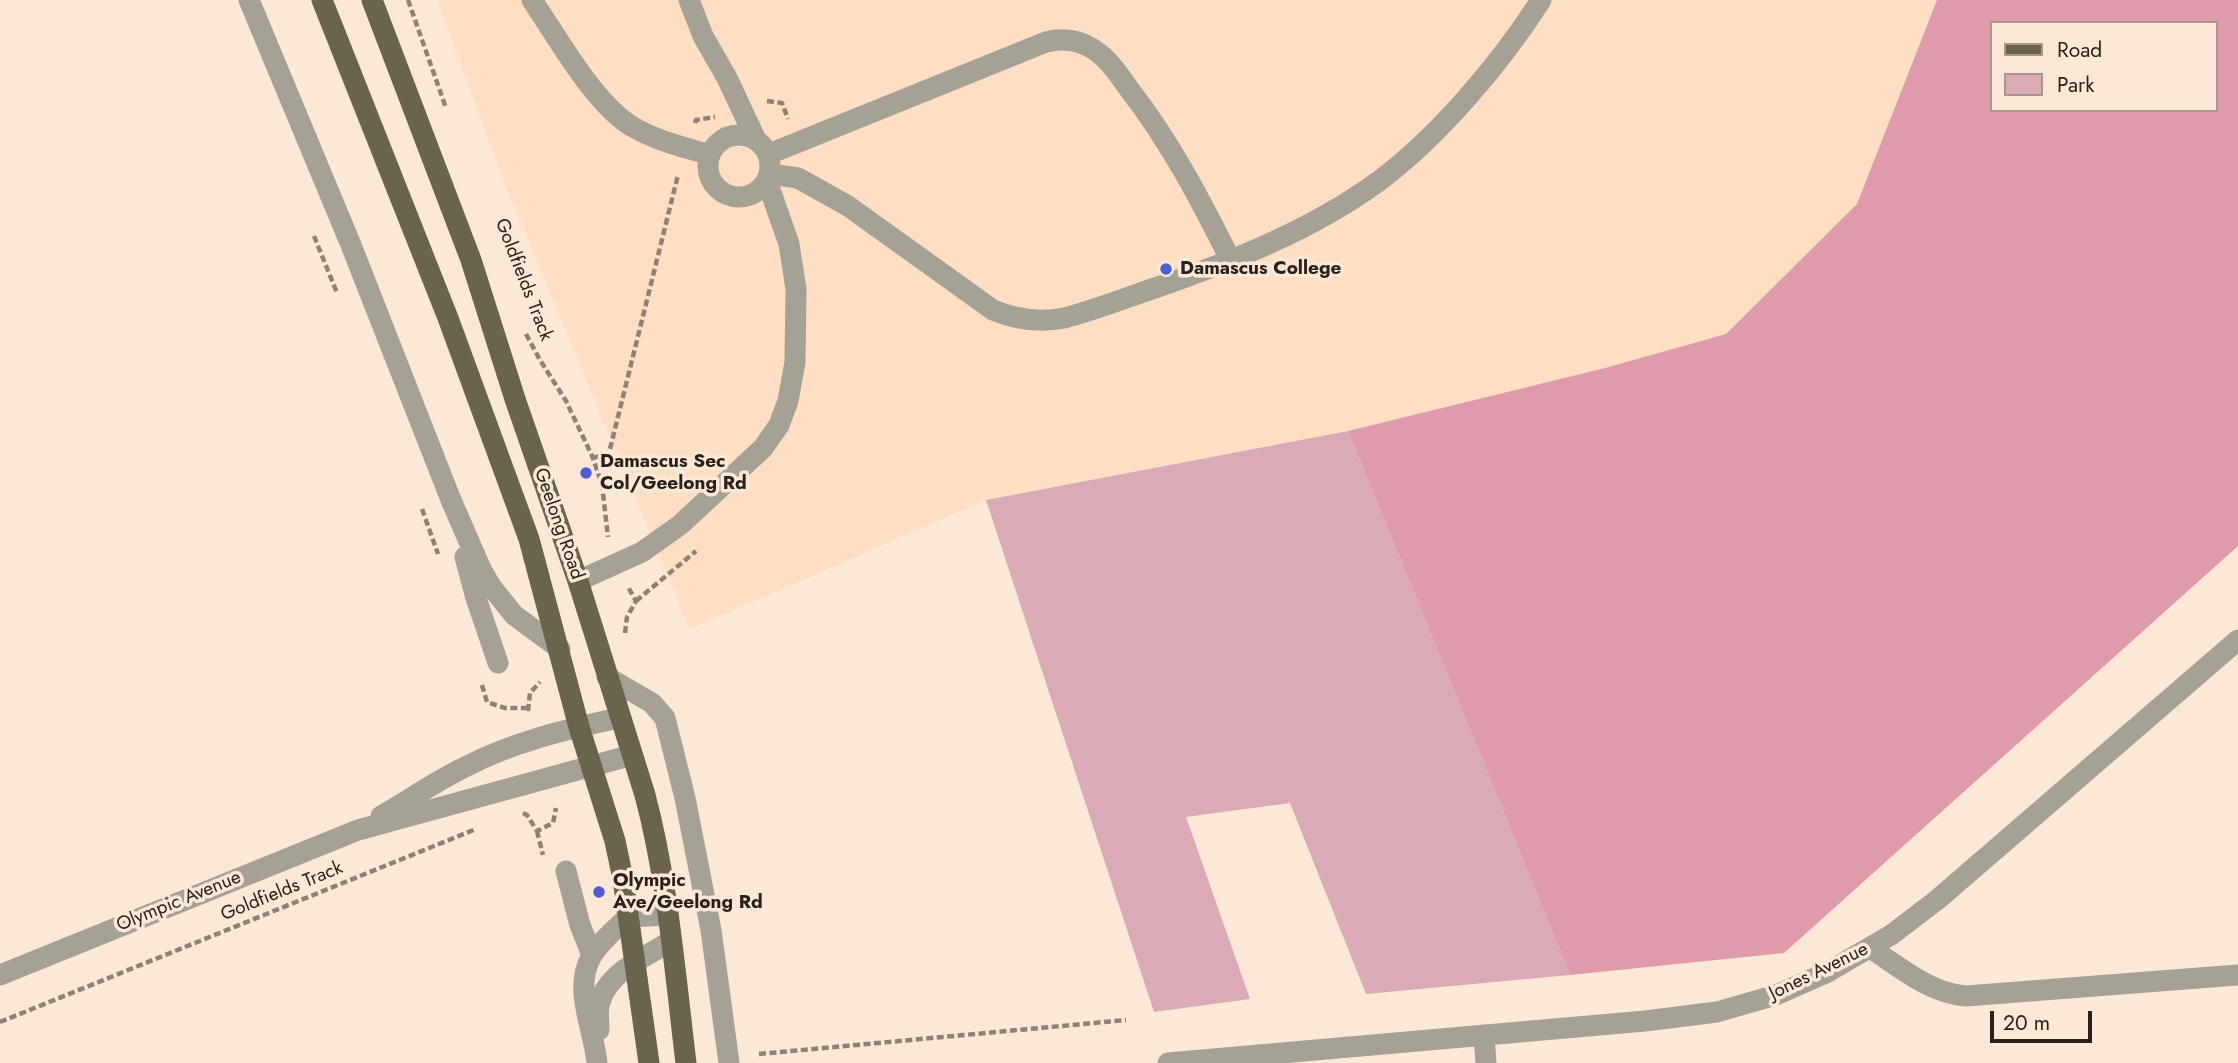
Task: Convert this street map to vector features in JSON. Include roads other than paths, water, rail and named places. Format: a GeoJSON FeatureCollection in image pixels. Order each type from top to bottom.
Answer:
{"type":"FeatureCollection","features":[{"type":"Feature","properties":{"kind":"main road","name":"Geelong Road"},"geometry":{"type":"LineString","coordinates":[[322,0],[493,437],[529,539],[579,727],[615,841],[649,1063]]}},
{"type":"Feature","properties":{"kind":"main road","name":"Geelong Road"},"geometry":{"type":"LineString","coordinates":[[372,0],[471,260],[515,399],[578,581],[632,755],[654,830],[668,915],[686,1063]]}},
{"type":"Feature","properties":{"kind":"street"},"geometry":{"type":"LineString","coordinates":[[249,0],[481,569],[500,600],[514,615],[560,649]]}},
{"type":"Feature","properties":{"kind":"street"},"geometry":{"type":"LineString","coordinates":[[532,0],[589,83],[612,111],[642,131],[710,155]]}},
{"type":"Feature","properties":{"kind":"street"},"geometry":{"type":"LineString","coordinates":[[578,581],[642,552],[680,525],[763,448],[773,436],[784,414],[795,362],[796,281],[789,244],[765,162],[688,0]]}},
{"type":"Feature","properties":{"kind":"street"},"geometry":{"type":"LineString","coordinates":[[1231,261],[1186,172],[1159,129],[1097,51],[1076,41],[1061,39],[1046,42],[796,145],[765,162],[751,195],[732,196],[724,192],[712,179],[709,170],[710,155],[719,142],[734,135],[741,135],[765,162],[848,206],[993,310],[1022,320],[1051,321],[1231,261],[1344,204],[1416,150],[1487,72],[1541,0]]}},
{"type":"Feature","properties":{"kind":"street"},"geometry":{"type":"LineString","coordinates":[[451,500],[476,598],[499,663]]}},
{"type":"Feature","properties":{"kind":"street","name":"Jones Avenue"},"geometry":{"type":"LineString","coordinates":[[1168,1063],[1717,1012],[1747,1005],[1804,984],[1870,948],[1929,906],[2238,640]]}},
{"type":"Feature","properties":{"kind":"street"},"geometry":{"type":"LineString","coordinates":[[607,677],[652,703],[664,718],[685,798],[708,917],[729,1063]]}},
{"type":"Feature","properties":{"kind":"street","name":"Olympic Avenue"},"geometry":{"type":"LineString","coordinates":[[358,830],[464,767],[525,742],[619,718]]}},
{"type":"Feature","properties":{"kind":"street","name":"Olympic Avenue"},"geometry":{"type":"LineString","coordinates":[[0,974],[358,830],[632,755]]}},
{"type":"Feature","properties":{"kind":"street"},"geometry":{"type":"LineString","coordinates":[[566,871],[580,925],[592,955]]}},
{"type":"Feature","properties":{"kind":"street"},"geometry":{"type":"LineString","coordinates":[[596,1058],[584,982],[592,955],[628,917],[668,915]]}},
{"type":"Feature","properties":{"kind":"street"},"geometry":{"type":"LineString","coordinates":[[596,1058],[600,1002],[616,977],[671,941]]}},
{"type":"Feature","properties":{"kind":"street"},"geometry":{"type":"LineString","coordinates":[[1870,948],[1919,980],[1945,992],[1966,996],[2238,975]]}},
{"type":"Feature","properties":{"kind":"street"},"geometry":{"type":"LineString","coordinates":[[1484,1035],[1486,1063]]}},
{"type":"Feature","properties":{"kind":"place","name":"Damascus College"},"geometry":{"type":"Point","coordinates":[1166,269]}},
{"type":"Feature","properties":{"kind":"place","name":"Damascus Sec Col/Geelong Rd"},"geometry":{"type":"Point","coordinates":[586,473]}},
{"type":"Feature","properties":{"kind":"place","name":"Olympic Ave/Geelong Rd"},"geometry":{"type":"Point","coordinates":[599,892]}}]}
